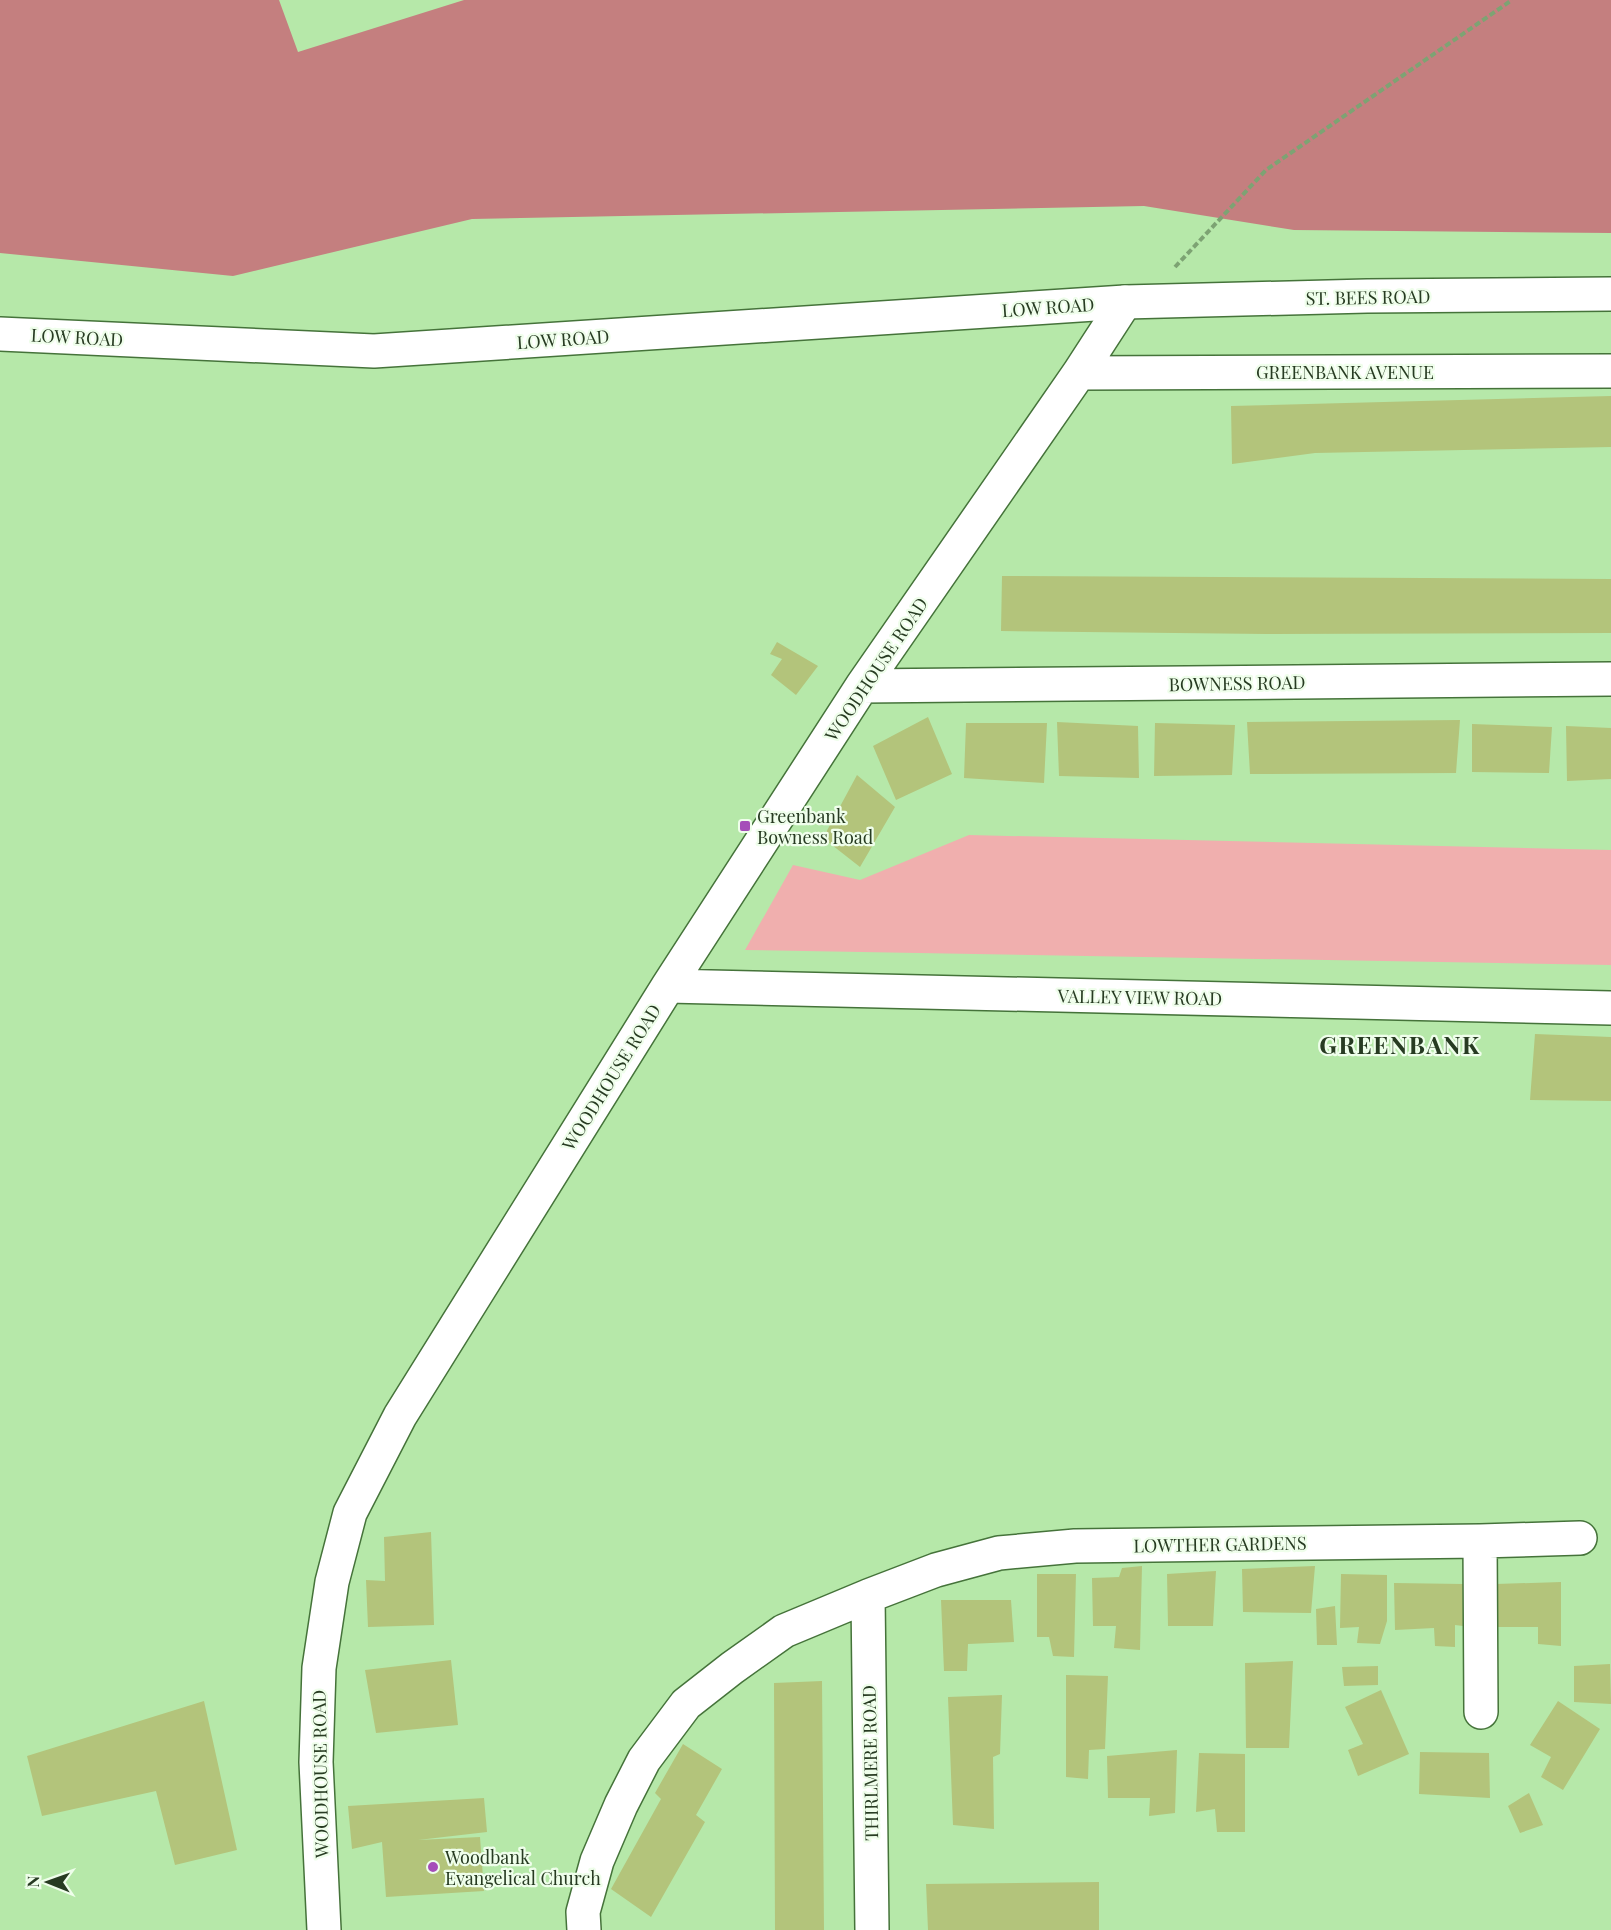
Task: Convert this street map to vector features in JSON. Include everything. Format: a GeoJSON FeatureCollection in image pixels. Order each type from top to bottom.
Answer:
{"type":"FeatureCollection","features":[{"type":"Feature","properties":{"kind":"street","name":"ST. BEES ROAD"},"geometry":{"type":"LineString","coordinates":[[1125,302],[1367,296],[1611,294]]}},
{"type":"Feature","properties":{"kind":"street","name":"LOW ROAD"},"geometry":{"type":"LineString","coordinates":[[0,334],[374,351],[1125,302]]}},
{"type":"Feature","properties":{"kind":"street","name":"WOODHOUSE ROAD"},"geometry":{"type":"LineString","coordinates":[[324,1930],[316,1762],[319,1668],[332,1582],[350,1513],[400,1416],[668,986],[862,686],[1079,373],[1125,302]]}},
{"type":"Feature","properties":{"kind":"street","name":"GREENBANK AVENUE"},"geometry":{"type":"LineString","coordinates":[[1079,373],[1611,371]]}},
{"type":"Feature","properties":{"kind":"street","name":"BOWNESS ROAD"},"geometry":{"type":"LineString","coordinates":[[862,686],[1611,679]]}},
{"type":"Feature","properties":{"kind":"street","name":"VALLEY VIEW ROAD"},"geometry":{"type":"LineString","coordinates":[[668,986],[1611,1008]]}},
{"type":"Feature","properties":{"kind":"street","name":"LOWTHER GARDENS"},"geometry":{"type":"LineString","coordinates":[[584,1930],[583,1911],[597,1861],[621,1804],[644,1760],[686,1704],[784,1631],[936,1569],[999,1553],[1075,1546],[1580,1538]]}},
{"type":"Feature","properties":{"kind":"street"},"geometry":{"type":"LineString","coordinates":[[1480,1541],[1481,1712]]}},
{"type":"Feature","properties":{"kind":"street","name":"THIRLMERE ROAD"},"geometry":{"type":"LineString","coordinates":[[868,1596],[872,1930]]}},
{"type":"Feature","properties":{"kind":"path"},"geometry":{"type":"LineString","coordinates":[[1176,301],[1175,266],[1266,170],[1512,0]]}},
{"type":"Feature","properties":{"kind":"shaded area"},"geometry":{"type":"Polygon","coordinates":[[[0,0],[279,0],[298,52],[464,0],[1611,0],[1611,233],[1294,230],[1144,206],[472,219],[233,276],[0,253],[0,0]]]}},
{"type":"Feature","properties":{"kind":"shaded area"},"geometry":{"type":"Polygon","coordinates":[[[969,835],[1611,850],[1611,965],[745,950],[793,865],[860,880],[969,835]]]}},
{"type":"Feature","properties":{"kind":"building"},"geometry":{"type":"Polygon","coordinates":[[[1611,396],[1611,447],[1315,453],[1232,464],[1231,406],[1611,396]]]}},
{"type":"Feature","properties":{"kind":"building"},"geometry":{"type":"Polygon","coordinates":[[[1002,576],[1611,579],[1611,633],[1266,634],[1001,631],[1002,576]]]}},
{"type":"Feature","properties":{"kind":"building"},"geometry":{"type":"Polygon","coordinates":[[[777,642],[818,666],[796,695],[771,675],[782,659],[770,654],[777,642]]]}},
{"type":"Feature","properties":{"kind":"building"},"geometry":{"type":"Polygon","coordinates":[[[928,717],[952,774],[896,800],[873,746],[928,717]]]}},
{"type":"Feature","properties":{"kind":"building"},"geometry":{"type":"Polygon","coordinates":[[[1460,720],[1456,773],[1250,774],[1247,722],[1460,720]]]}},
{"type":"Feature","properties":{"kind":"building"},"geometry":{"type":"Polygon","coordinates":[[[1057,722],[1138,726],[1139,778],[1059,776],[1057,722]]]}},
{"type":"Feature","properties":{"kind":"building"},"geometry":{"type":"Polygon","coordinates":[[[966,723],[1047,723],[1044,783],[964,778],[966,723]]]}},
{"type":"Feature","properties":{"kind":"building"},"geometry":{"type":"Polygon","coordinates":[[[1155,723],[1235,725],[1232,775],[1154,776],[1155,723]]]}},
{"type":"Feature","properties":{"kind":"building"},"geometry":{"type":"Polygon","coordinates":[[[1472,724],[1552,727],[1549,773],[1472,772],[1472,724]]]}},
{"type":"Feature","properties":{"kind":"building"},"geometry":{"type":"Polygon","coordinates":[[[1566,726],[1611,728],[1611,779],[1567,781],[1566,726]]]}},
{"type":"Feature","properties":{"kind":"building"},"geometry":{"type":"Polygon","coordinates":[[[857,775],[895,807],[860,867],[823,838],[857,775]]]}},
{"type":"Feature","properties":{"kind":"building"},"geometry":{"type":"Polygon","coordinates":[[[1535,1034],[1611,1037],[1611,1101],[1530,1100],[1535,1034]]]}},
{"type":"Feature","properties":{"kind":"building"},"geometry":{"type":"Polygon","coordinates":[[[431,1532],[434,1625],[368,1627],[366,1580],[385,1581],[384,1537],[431,1532]]]}},
{"type":"Feature","properties":{"kind":"building"},"geometry":{"type":"Polygon","coordinates":[[[1142,1566],[1140,1650],[1114,1648],[1116,1626],[1093,1626],[1092,1578],[1119,1577],[1122,1568],[1142,1566]]]}},
{"type":"Feature","properties":{"kind":"building"},"geometry":{"type":"Polygon","coordinates":[[[1315,1566],[1311,1613],[1243,1612],[1242,1569],[1315,1566]]]}},
{"type":"Feature","properties":{"kind":"building"},"geometry":{"type":"Polygon","coordinates":[[[1216,1571],[1213,1626],[1168,1626],[1167,1574],[1216,1571]]]}},
{"type":"Feature","properties":{"kind":"building"},"geometry":{"type":"Polygon","coordinates":[[[1037,1574],[1076,1574],[1074,1657],[1053,1656],[1049,1637],[1037,1637],[1037,1574]]]}},
{"type":"Feature","properties":{"kind":"building"},"geometry":{"type":"Polygon","coordinates":[[[1341,1574],[1387,1575],[1387,1621],[1380,1644],[1357,1643],[1359,1627],[1340,1628],[1341,1574]]]}},
{"type":"Feature","properties":{"kind":"building"},"geometry":{"type":"Polygon","coordinates":[[[1561,1582],[1561,1646],[1538,1644],[1538,1627],[1497,1627],[1496,1584],[1561,1582]]]}},
{"type":"Feature","properties":{"kind":"building"},"geometry":{"type":"Polygon","coordinates":[[[1394,1583],[1463,1584],[1463,1626],[1455,1625],[1455,1647],[1435,1646],[1434,1628],[1395,1630],[1394,1583]]]}},
{"type":"Feature","properties":{"kind":"building"},"geometry":{"type":"Polygon","coordinates":[[[941,1600],[1011,1600],[1014,1642],[968,1644],[967,1671],[944,1671],[941,1600]]]}},
{"type":"Feature","properties":{"kind":"building"},"geometry":{"type":"Polygon","coordinates":[[[1335,1606],[1337,1645],[1317,1645],[1316,1609],[1335,1606]]]}},
{"type":"Feature","properties":{"kind":"building"},"geometry":{"type":"Polygon","coordinates":[[[451,1660],[458,1725],[376,1733],[365,1670],[451,1660]]]}},
{"type":"Feature","properties":{"kind":"building"},"geometry":{"type":"Polygon","coordinates":[[[1293,1661],[1289,1748],[1246,1748],[1245,1663],[1293,1661]]]}},
{"type":"Feature","properties":{"kind":"building"},"geometry":{"type":"Polygon","coordinates":[[[1610,1664],[1611,1704],[1574,1702],[1574,1666],[1610,1664]]]}},
{"type":"Feature","properties":{"kind":"building"},"geometry":{"type":"Polygon","coordinates":[[[1378,1666],[1378,1685],[1344,1686],[1342,1667],[1378,1666]]]}},
{"type":"Feature","properties":{"kind":"building"},"geometry":{"type":"Polygon","coordinates":[[[1066,1675],[1108,1676],[1105,1749],[1089,1750],[1088,1779],[1066,1777],[1066,1675]]]}},
{"type":"Feature","properties":{"kind":"building"},"geometry":{"type":"Polygon","coordinates":[[[822,1681],[824,1930],[775,1930],[774,1683],[822,1681]]]}},
{"type":"Feature","properties":{"kind":"building"},"geometry":{"type":"Polygon","coordinates":[[[1381,1690],[1409,1754],[1358,1776],[1348,1750],[1363,1744],[1345,1707],[1381,1690]]]}},
{"type":"Feature","properties":{"kind":"building"},"geometry":{"type":"Polygon","coordinates":[[[1002,1695],[1000,1754],[993,1757],[994,1829],[953,1825],[948,1697],[1002,1695]]]}},
{"type":"Feature","properties":{"kind":"building"},"geometry":{"type":"Polygon","coordinates":[[[204,1701],[237,1850],[175,1865],[156,1791],[42,1816],[27,1756],[204,1701]]]}},
{"type":"Feature","properties":{"kind":"building"},"geometry":{"type":"Polygon","coordinates":[[[1558,1701],[1600,1729],[1563,1790],[1541,1777],[1551,1757],[1530,1745],[1558,1701]]]}},
{"type":"Feature","properties":{"kind":"building"},"geometry":{"type":"Polygon","coordinates":[[[683,1744],[722,1769],[696,1815],[705,1822],[651,1917],[611,1889],[661,1799],[655,1793],[683,1744]]]}},
{"type":"Feature","properties":{"kind":"building"},"geometry":{"type":"Polygon","coordinates":[[[1177,1750],[1175,1813],[1149,1816],[1150,1798],[1108,1798],[1107,1756],[1177,1750]]]}},
{"type":"Feature","properties":{"kind":"building"},"geometry":{"type":"Polygon","coordinates":[[[1420,1752],[1489,1753],[1490,1798],[1419,1794],[1420,1752]]]}},
{"type":"Feature","properties":{"kind":"building"},"geometry":{"type":"Polygon","coordinates":[[[1199,1753],[1245,1754],[1245,1832],[1217,1832],[1215,1809],[1196,1812],[1199,1753]]]}},
{"type":"Feature","properties":{"kind":"building"},"geometry":{"type":"Polygon","coordinates":[[[1529,1793],[1543,1825],[1520,1833],[1508,1806],[1529,1793]]]}},
{"type":"Feature","properties":{"kind":"building"},"geometry":{"type":"Polygon","coordinates":[[[484,1798],[487,1832],[418,1840],[480,1837],[484,1891],[386,1897],[382,1842],[352,1849],[348,1806],[484,1798]]]}},
{"type":"Feature","properties":{"kind":"building"},"geometry":{"type":"Polygon","coordinates":[[[1099,1882],[1099,1930],[928,1930],[926,1884],[1099,1882]]]}},
{"type":"Feature","properties":{"kind":"place","name":"Greenbank Bowness Road"},"geometry":{"type":"Point","coordinates":[745,826]}},
{"type":"Feature","properties":{"kind":"place","name":"Woodbank Evangelical Church"},"geometry":{"type":"Point","coordinates":[433,1867]}},
{"type":"Feature","properties":{"kind":"district","name":"GREENBANK"},"geometry":{"type":"Point","coordinates":[1400,1044]}}]}
